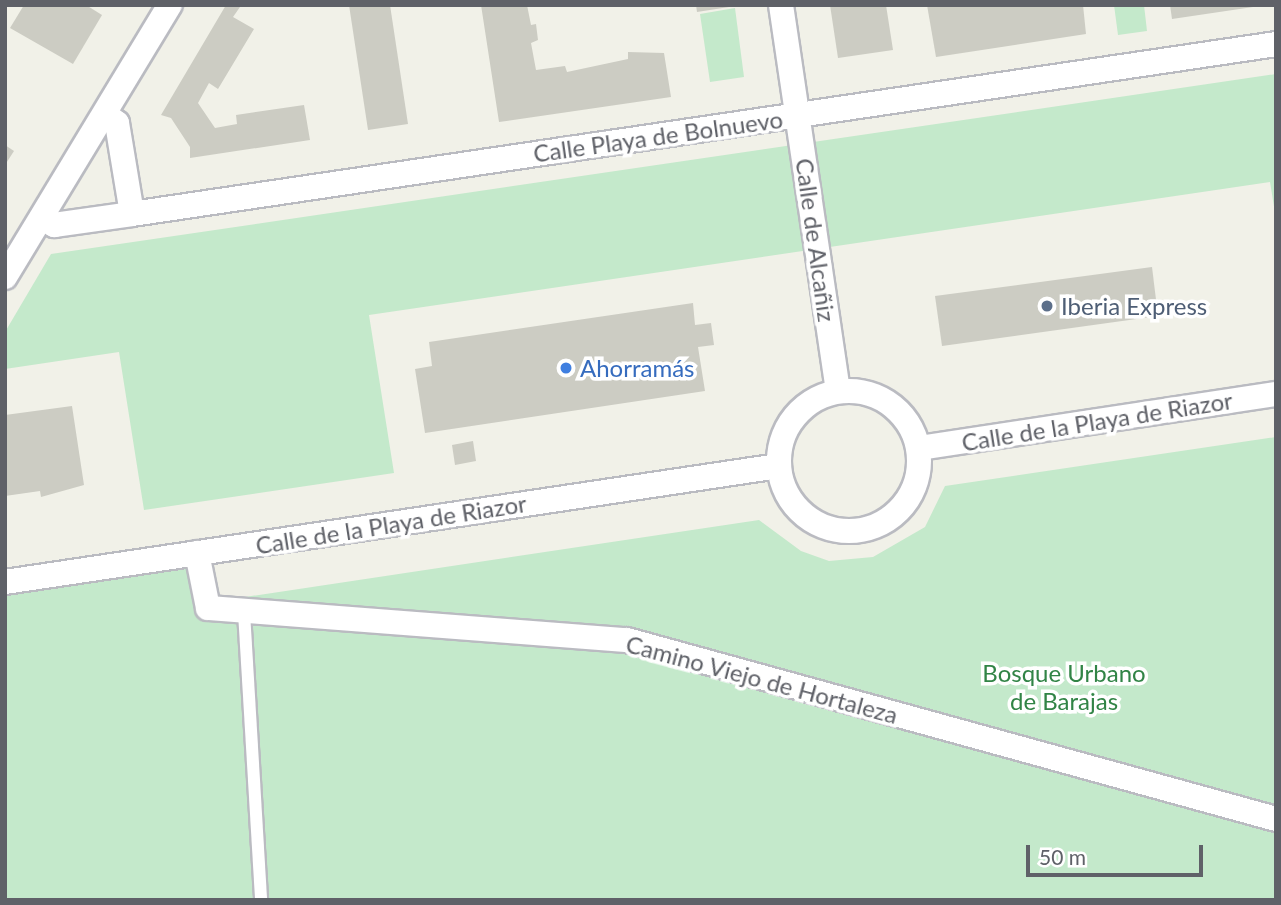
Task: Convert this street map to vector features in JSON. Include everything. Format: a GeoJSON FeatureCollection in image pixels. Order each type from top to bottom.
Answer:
{"type":"FeatureCollection","features":[{"type":"Feature","properties":{"kind":"street"},"geometry":{"type":"LineString","coordinates":[[5,277],[170,5]]}},
{"type":"Feature","properties":{"kind":"street","name":"Calle de Alcañiz"},"geometry":{"type":"LineString","coordinates":[[781,5],[838,391]]}},
{"type":"Feature","properties":{"kind":"street","name":"Calle Playa de Bolnuevo"},"geometry":{"type":"LineString","coordinates":[[43,217],[54,225],[1276,44]]}},
{"type":"Feature","properties":{"kind":"street"},"geometry":{"type":"LineString","coordinates":[[105,114],[117,123],[132,214]]}},
{"type":"Feature","properties":{"kind":"street"},"geometry":{"type":"LineString","coordinates":[[838,391],[866,392],[890,403],[908,422],[919,448],[919,475],[908,502],[887,522],[859,532],[830,530],[804,517],[785,494],[778,466],[781,440],[794,416],[838,391]]}},
{"type":"Feature","properties":{"kind":"street","name":"Calle de la Playa de Riazor"},"geometry":{"type":"LineString","coordinates":[[919,448],[1276,394]]}},
{"type":"Feature","properties":{"kind":"street","name":"Calle de la Playa de Riazor"},"geometry":{"type":"LineString","coordinates":[[5,582],[778,466]]}},
{"type":"Feature","properties":{"kind":"street","name":"Camino Viejo de Hortaleza"},"geometry":{"type":"LineString","coordinates":[[197,553],[208,608],[626,640],[1276,818]]}},
{"type":"Feature","properties":{"kind":"lane"},"geometry":{"type":"LineString","coordinates":[[244,612],[261,900]]}},
{"type":"Feature","properties":{"kind":"green space"},"geometry":{"type":"Polygon","coordinates":[[[1114,5],[1144,5],[1147,31],[1118,35],[1114,5]]]}},
{"type":"Feature","properties":{"kind":"green space"},"geometry":{"type":"Polygon","coordinates":[[[735,8],[744,77],[710,82],[700,14],[735,8]]]}},
{"type":"Feature","properties":{"kind":"green space"},"geometry":{"type":"Polygon","coordinates":[[[1276,74],[1276,219],[1270,182],[369,315],[394,473],[144,510],[119,352],[5,369],[5,332],[51,254],[1276,74]]]}},
{"type":"Feature","properties":{"kind":"green space","name":"Bosque Urbano de Barajas"},"geometry":{"type":"Polygon","coordinates":[[[1276,437],[1276,900],[5,900],[5,582],[197,553],[205,599],[245,597],[759,520],[801,551],[829,561],[873,557],[925,527],[945,486],[1276,437]]]}},
{"type":"Feature","properties":{"kind":"building"},"geometry":{"type":"Polygon","coordinates":[[[24,5],[86,5],[102,15],[73,64],[10,28],[24,5]]]}},
{"type":"Feature","properties":{"kind":"building"},"geometry":{"type":"Polygon","coordinates":[[[226,5],[240,7],[233,17],[254,29],[218,89],[209,83],[198,103],[215,128],[237,124],[236,115],[304,105],[310,140],[190,158],[190,147],[171,118],[161,115],[226,5]]]}},
{"type":"Feature","properties":{"kind":"building"},"geometry":{"type":"Polygon","coordinates":[[[349,5],[390,5],[408,124],[368,130],[349,5]]]}},
{"type":"Feature","properties":{"kind":"building"},"geometry":{"type":"Polygon","coordinates":[[[481,5],[527,5],[531,25],[536,24],[538,40],[531,43],[536,70],[565,66],[567,72],[628,59],[628,52],[664,53],[671,97],[499,122],[481,5]]]}},
{"type":"Feature","properties":{"kind":"building"},"geometry":{"type":"Polygon","coordinates":[[[696,5],[729,5],[729,7],[697,12],[696,5]]]}},
{"type":"Feature","properties":{"kind":"building"},"geometry":{"type":"Polygon","coordinates":[[[830,5],[886,5],[893,50],[838,58],[830,5]]]}},
{"type":"Feature","properties":{"kind":"building"},"geometry":{"type":"Polygon","coordinates":[[[927,5],[1083,5],[1086,34],[936,57],[927,5]]]}},
{"type":"Feature","properties":{"kind":"building"},"geometry":{"type":"Polygon","coordinates":[[[1170,5],[1253,5],[1253,7],[1172,19],[1170,5]]]}},
{"type":"Feature","properties":{"kind":"building"},"geometry":{"type":"Polygon","coordinates":[[[5,145],[14,151],[5,165],[5,145]]]}},
{"type":"Feature","properties":{"kind":"building","name":"Iberia Express"},"geometry":{"type":"Polygon","coordinates":[[[1152,267],[1158,316],[942,346],[935,296],[1152,267]]]}},
{"type":"Feature","properties":{"kind":"building"},"geometry":{"type":"Polygon","coordinates":[[[693,303],[695,325],[711,323],[714,345],[698,347],[705,391],[425,433],[415,369],[432,366],[429,342],[693,303]]]}},
{"type":"Feature","properties":{"kind":"building"},"geometry":{"type":"Polygon","coordinates":[[[72,406],[84,485],[41,497],[40,491],[5,496],[5,415],[72,406]]]}},
{"type":"Feature","properties":{"kind":"building"},"geometry":{"type":"Polygon","coordinates":[[[473,441],[476,461],[455,465],[452,445],[473,441]]]}},
{"type":"Feature","properties":{"kind":"place","name":"Iberia Express"},"geometry":{"type":"Point","coordinates":[1047,306]}},
{"type":"Feature","properties":{"kind":"place","name":"Ahorramás"},"geometry":{"type":"Point","coordinates":[566,368]}}]}
